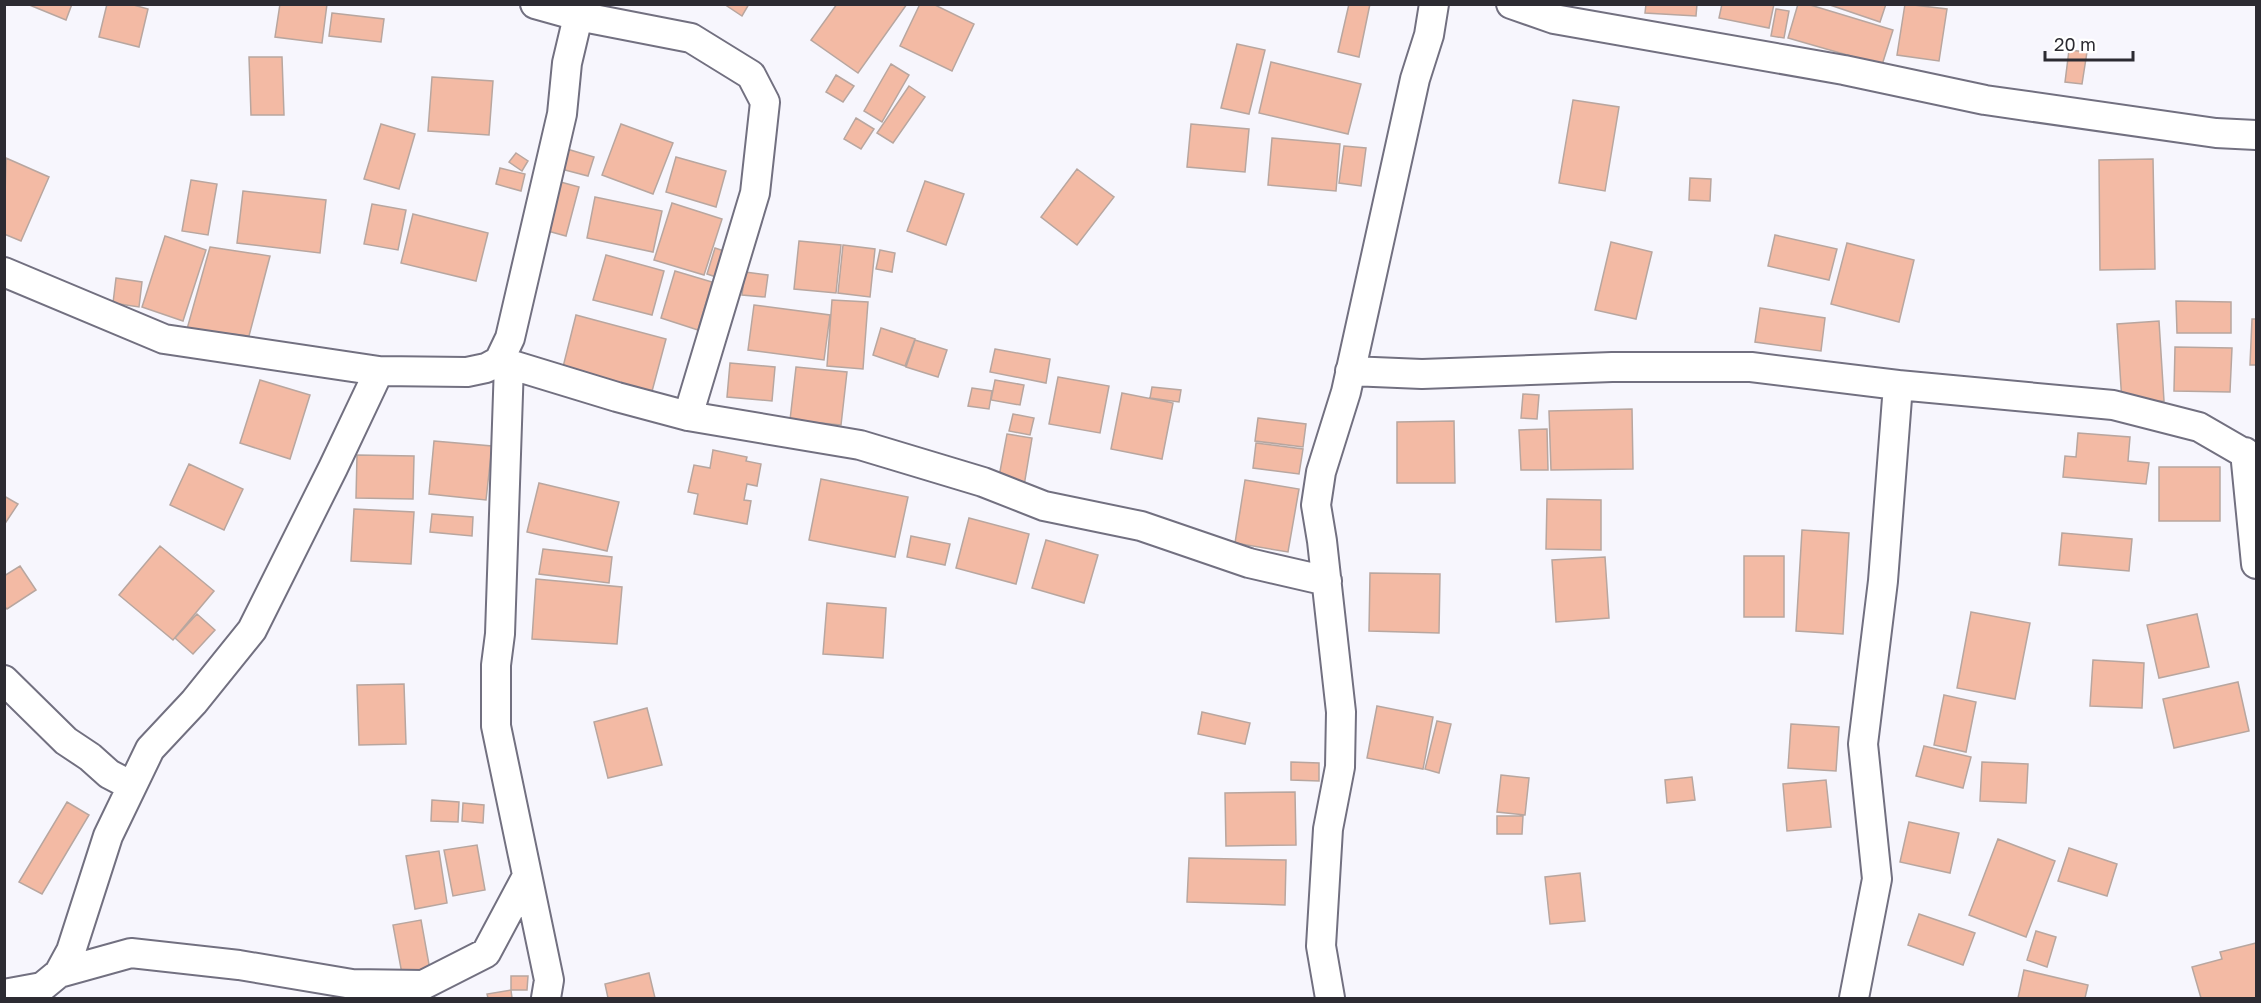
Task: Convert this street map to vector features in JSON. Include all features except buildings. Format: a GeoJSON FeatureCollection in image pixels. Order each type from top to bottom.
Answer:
{"type":"FeatureCollection","features":[{"type":"Feature","properties":{"kind":"street"},"geometry":{"type":"LineString","coordinates":[[535,4],[579,10],[690,38],[751,75],[765,102],[755,193],[688,416]]}},
{"type":"Feature","properties":{"kind":"street"},"geometry":{"type":"LineString","coordinates":[[1330,999],[1321,946],[1328,829],[1340,767],[1341,712],[1316,505],[1321,472],[1339,419],[1415,79],[1429,35],[1434,4]]}},
{"type":"Feature","properties":{"kind":"street"},"geometry":{"type":"LineString","coordinates":[[1512,5],[1554,19],[1844,70],[1985,100],[2216,133],[2256,135]]}},
{"type":"Feature","properties":{"kind":"street"},"geometry":{"type":"LineString","coordinates":[[546,999],[549,980],[496,726],[496,665],[500,634],[504,363],[562,114],[567,63],[579,10]]}},
{"type":"Feature","properties":{"kind":"street"},"geometry":{"type":"LineString","coordinates":[[4,272],[164,339],[379,371],[466,372],[504,363],[688,416],[860,445],[983,482],[1044,506],[1141,526],[1249,564],[1327,582]]}},
{"type":"Feature","properties":{"kind":"street"},"geometry":{"type":"LineString","coordinates":[[1350,371],[1422,374],[1612,367],[1751,367],[1898,385],[2113,405],[2199,427],[2251,456],[2256,564]]}},
{"type":"Feature","properties":{"kind":"street"},"geometry":{"type":"LineString","coordinates":[[4,994],[42,987],[59,973],[71,951],[108,836],[150,749],[194,702],[252,630],[379,371]]}},
{"type":"Feature","properties":{"kind":"street"},"geometry":{"type":"LineString","coordinates":[[1854,999],[1877,879],[1863,744],[1883,581],[1898,385]]}},
{"type":"Feature","properties":{"kind":"street"},"geometry":{"type":"LineString","coordinates":[[4,680],[66,741],[90,757],[109,774],[132,786]]}},
{"type":"Feature","properties":{"kind":"street"},"geometry":{"type":"LineString","coordinates":[[59,973],[131,953],[239,965],[352,984],[423,986],[486,953],[526,878]]}}]}
